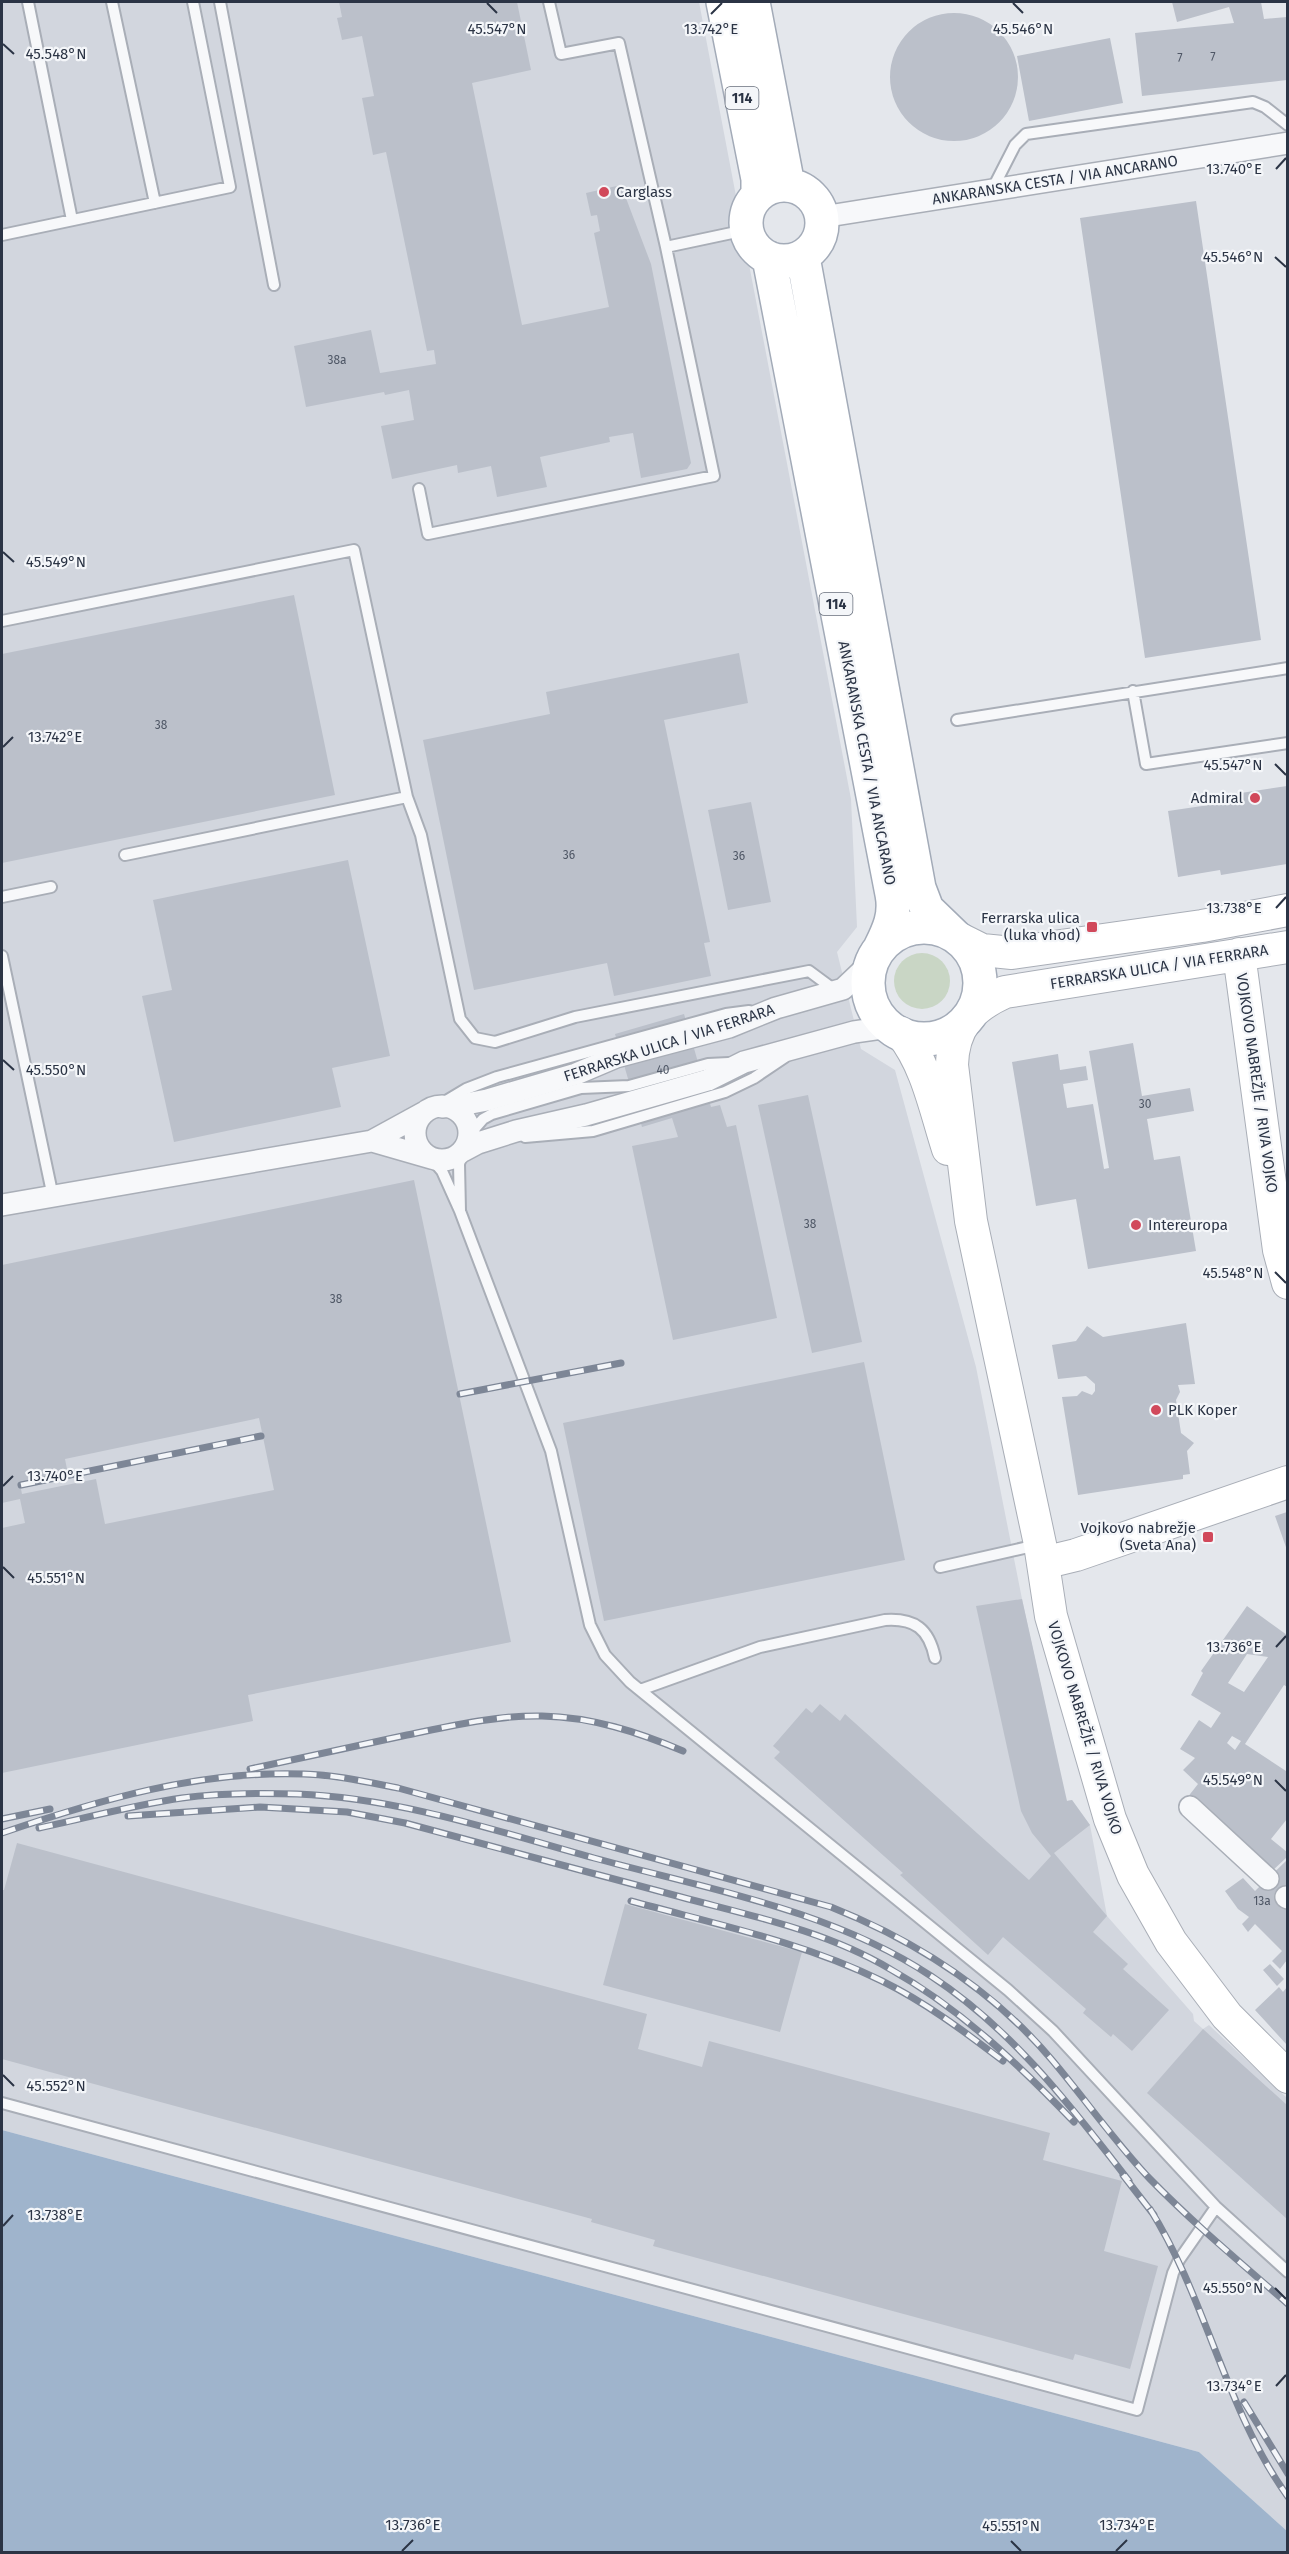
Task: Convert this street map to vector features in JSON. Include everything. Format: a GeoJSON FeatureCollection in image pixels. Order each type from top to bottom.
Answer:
{"type":"FeatureCollection","features":[{"type":"Feature","properties":{"kind":"main road","name":"114"},"geometry":{"type":"LineString","coordinates":[[723,2],[758,178],[773,190]]}},
{"type":"Feature","properties":{"kind":"main road","name":"114"},"geometry":{"type":"LineString","coordinates":[[753,2],[773,190]]}},
{"type":"Feature","properties":{"kind":"main road"},"geometry":{"type":"LineString","coordinates":[[747,230],[754,247],[769,258],[782,261],[803,256],[811,251],[821,235],[822,217],[814,198],[798,187],[773,190]]}},
{"type":"Feature","properties":{"kind":"main road","name":"114"},"geometry":{"type":"LineString","coordinates":[[747,230],[748,211],[773,190]]}},
{"type":"Feature","properties":{"kind":"main road","name":"ANKARANSKA CESTA / VIA ANCARANO"},"geometry":{"type":"LineString","coordinates":[[803,256],[919,888],[927,909],[956,937]]}},
{"type":"Feature","properties":{"kind":"main road","name":"ANKARANSKA CESTA / VIA ANCARANO"},"geometry":{"type":"LineString","coordinates":[[769,258],[894,901],[891,927],[880,948]]}},
{"type":"Feature","properties":{"kind":"main road"},"geometry":{"type":"LineString","coordinates":[[880,948],[895,934],[912,927],[930,927],[956,937]]}},
{"type":"Feature","properties":{"kind":"main road","name":"114"},"geometry":{"type":"LineString","coordinates":[[880,948],[872,962],[868,980],[870,999],[878,1016],[891,1029],[908,1037],[927,1039],[945,1035],[961,1025],[973,1011],[979,994],[980,975],[974,957],[963,942],[956,937]]}},
{"type":"Feature","properties":{"kind":"street","name":"ANKARANSKA CESTA / VIA ANCARANO"},"geometry":{"type":"LineString","coordinates":[[822,217],[1287,143]]}},
{"type":"Feature","properties":{"kind":"street"},"geometry":{"type":"LineString","coordinates":[[956,937],[982,950],[1012,953],[1202,926],[1287,910]]}},
{"type":"Feature","properties":{"kind":"street","name":"FERRARSKA ULICA / VIA FERRARA"},"geometry":{"type":"LineString","coordinates":[[967,1018],[989,999],[1005,992],[1287,946]]}},
{"type":"Feature","properties":{"kind":"street","name":"FERRARSKA ULICA / VIA FERRARA"},"geometry":{"type":"LineString","coordinates":[[433,1109],[487,1100],[576,1074],[616,1058],[729,1027],[776,1008],[843,989],[863,970],[880,948]]}},
{"type":"Feature","properties":{"kind":"street","name":"VOJKOVO NABREŽJE / RIVA VOJKO"},"geometry":{"type":"LineString","coordinates":[[1239,954],[1279,1250],[1287,1284]]}},
{"type":"Feature","properties":{"kind":"street"},"geometry":{"type":"LineString","coordinates":[[967,1018],[953,1045],[952,1065],[971,1221]]}},
{"type":"Feature","properties":{"kind":"street"},"geometry":{"type":"LineString","coordinates":[[372,1141],[430,1158],[448,1160],[466,1143],[492,1139],[708,1080],[744,1062],[801,1046],[882,1028],[901,1033],[912,1047],[923,1069],[971,1221]]}},
{"type":"Feature","properties":{"kind":"street"},"geometry":{"type":"LineString","coordinates":[[2,1205],[372,1141],[433,1109],[451,1108],[465,1118],[466,1143]]}},
{"type":"Feature","properties":{"kind":"street"},"geometry":{"type":"LineString","coordinates":[[430,1158],[423,1153],[416,1137],[419,1119],[433,1109]]}},
{"type":"Feature","properties":{"kind":"street","name":"VOJKOVO NABREŽJE / RIVA VOJKO"},"geometry":{"type":"LineString","coordinates":[[971,1221],[1045,1564],[1051,1616],[1110,1819],[1133,1875],[1148,1904],[1195,1976],[1227,2016],[1287,2077]]}},
{"type":"Feature","properties":{"kind":"street"},"geometry":{"type":"LineString","coordinates":[[1045,1564],[1076,1556],[1287,1482]]}},
{"type":"Feature","properties":{"kind":"street"},"geometry":{"type":"LineString","coordinates":[[1190,1807],[1268,1879]]}},
{"type":"Feature","properties":{"kind":"lane"},"geometry":{"type":"LineString","coordinates":[[28,2],[72,220]]}},
{"type":"Feature","properties":{"kind":"lane"},"geometry":{"type":"LineString","coordinates":[[112,2],[155,203]]}},
{"type":"Feature","properties":{"kind":"lane"},"geometry":{"type":"LineString","coordinates":[[2,235],[230,187],[193,2]]}},
{"type":"Feature","properties":{"kind":"lane"},"geometry":{"type":"LineString","coordinates":[[220,2],[273,285]]}},
{"type":"Feature","properties":{"kind":"lane"},"geometry":{"type":"LineString","coordinates":[[418,489],[428,534],[714,476],[666,247],[619,43],[561,54],[549,2]]}},
{"type":"Feature","properties":{"kind":"lane"},"geometry":{"type":"LineString","coordinates":[[992,190],[1015,145],[1026,134],[1253,102],[1265,107],[1287,125]]}},
{"type":"Feature","properties":{"kind":"lane"},"geometry":{"type":"LineString","coordinates":[[666,247],[747,230]]}},
{"type":"Feature","properties":{"kind":"lane"},"geometry":{"type":"LineString","coordinates":[[2,621],[354,550],[407,797],[421,835],[456,1005],[460,1019],[475,1038],[485,1042],[495,1042],[575,1017],[809,971],[836,991]]}},
{"type":"Feature","properties":{"kind":"lane"},"geometry":{"type":"LineString","coordinates":[[957,720],[1287,668]]}},
{"type":"Feature","properties":{"kind":"lane"},"geometry":{"type":"LineString","coordinates":[[1133,691],[1146,764],[1287,744]]}},
{"type":"Feature","properties":{"kind":"lane"},"geometry":{"type":"LineString","coordinates":[[126,855],[407,797]]}},
{"type":"Feature","properties":{"kind":"lane"},"geometry":{"type":"LineString","coordinates":[[2,897],[51,887]]}},
{"type":"Feature","properties":{"kind":"lane"},"geometry":{"type":"LineString","coordinates":[[2,956],[53,1197]]}},
{"type":"Feature","properties":{"kind":"lane"},"geometry":{"type":"LineString","coordinates":[[492,1139],[567,1135],[593,1131],[714,1096],[754,1078],[801,1046]]}},
{"type":"Feature","properties":{"kind":"lane"},"geometry":{"type":"LineString","coordinates":[[460,1211],[459,1164],[466,1143],[483,1119],[492,1114],[581,1088],[629,1086],[708,1064],[744,1062]]}},
{"type":"Feature","properties":{"kind":"lane"},"geometry":{"type":"LineString","coordinates":[[430,1158],[442,1172],[460,1211],[551,1451],[590,1625],[605,1655],[640,1690],[1008,1990],[1053,2031],[1216,2207],[1287,2272]]}},
{"type":"Feature","properties":{"kind":"lane"},"geometry":{"type":"LineString","coordinates":[[940,1567],[1045,1564]]}},
{"type":"Feature","properties":{"kind":"lane"},"geometry":{"type":"LineString","coordinates":[[640,1690],[760,1647],[885,1620],[900,1619],[920,1628],[927,1636],[935,1658]]}},
{"type":"Feature","properties":{"kind":"lane"},"geometry":{"type":"LineString","coordinates":[[2,2103],[1137,2410],[1173,2273],[1179,2260],[1216,2207]]}},
{"type":"Feature","properties":{"kind":"shaded area"},"geometry":{"type":"Polygon","coordinates":[[[2,2],[699,2],[851,799],[857,927],[837,952],[861,1049],[895,1070],[976,1367],[1022,1599],[1066,1801],[1072,1800],[1090,1825],[1107,1916],[1193,2014],[1194,2021],[1203,2029],[1209,2025],[1287,2098],[1287,2531],[1199,2452],[2,2130],[2,2]]]}},
{"type":"Feature","properties":{"kind":"green space"},"geometry":{"type":"Polygon","coordinates":[[[922,953],[933,955],[942,961],[948,970],[950,981],[948,992],[942,1001],[933,1007],[922,1009],[911,1007],[902,1001],[896,992],[894,981],[896,970],[902,961],[911,955],[922,953]]]}},
{"type":"Feature","properties":{"kind":"water"},"geometry":{"type":"Polygon","coordinates":[[[2,2130],[1199,2452],[1287,2531],[1287,2552],[2,2552],[2,2130]]]}},
{"type":"Feature","properties":{"kind":"building"},"geometry":{"type":"Polygon","coordinates":[[[339,2],[517,2],[531,70],[472,83],[522,325],[609,307],[594,233],[600,231],[597,215],[591,216],[586,193],[621,185],[651,264],[691,463],[687,469],[641,478],[633,433],[609,437],[610,442],[540,457],[547,487],[497,497],[491,466],[458,473],[457,465],[392,479],[381,426],[414,420],[409,390],[385,395],[384,392],[306,407],[294,346],[371,330],[380,373],[436,364],[434,350],[427,351],[386,152],[373,155],[362,98],[374,96],[362,36],[342,40],[337,18],[342,17],[339,2]]]}},
{"type":"Feature","properties":{"kind":"building"},"geometry":{"type":"Polygon","coordinates":[[[1172,2],[1261,2],[1264,19],[1287,17],[1287,80],[1142,96],[1135,33],[1234,23],[1229,7],[1177,22],[1172,2]]]}},
{"type":"Feature","properties":{"kind":"building"},"geometry":{"type":"Polygon","coordinates":[[[954,13],[978,18],[999,32],[1013,53],[1018,77],[1013,101],[999,122],[978,136],[954,141],[930,136],[909,122],[895,101],[890,77],[895,53],[909,32],[930,18],[954,13]]]}},
{"type":"Feature","properties":{"kind":"building"},"geometry":{"type":"Polygon","coordinates":[[[1110,38],[1123,103],[1029,121],[1017,56],[1110,38]]]}},
{"type":"Feature","properties":{"kind":"building"},"geometry":{"type":"Polygon","coordinates":[[[1196,201],[1261,640],[1145,658],[1080,218],[1196,201]]]}},
{"type":"Feature","properties":{"kind":"building"},"geometry":{"type":"Polygon","coordinates":[[[294,595],[335,795],[2,863],[2,654],[294,595]]]}},
{"type":"Feature","properties":{"kind":"building"},"geometry":{"type":"Polygon","coordinates":[[[739,653],[748,703],[664,720],[710,942],[704,943],[711,976],[614,996],[607,963],[474,990],[423,740],[550,714],[546,692],[739,653]]]}},
{"type":"Feature","properties":{"kind":"building"},"geometry":{"type":"Polygon","coordinates":[[[1287,786],[1287,864],[1221,875],[1220,870],[1178,877],[1168,811],[1209,805],[1208,798],[1287,786]]]}},
{"type":"Feature","properties":{"kind":"building"},"geometry":{"type":"Polygon","coordinates":[[[751,802],[771,902],[728,910],[708,810],[751,802]]]}},
{"type":"Feature","properties":{"kind":"building"},"geometry":{"type":"Polygon","coordinates":[[[348,860],[390,1056],[332,1068],[341,1107],[174,1142],[142,996],[172,990],[153,900],[348,860]]]}},
{"type":"Feature","properties":{"kind":"building"},"geometry":{"type":"Polygon","coordinates":[[[684,1014],[711,1107],[720,1105],[727,1127],[736,1125],[777,1318],[673,1340],[632,1146],[678,1137],[672,1118],[642,1127],[615,1034],[684,1014]]]}},
{"type":"Feature","properties":{"kind":"building"},"geometry":{"type":"Polygon","coordinates":[[[1133,1043],[1142,1096],[1190,1088],[1194,1111],[1147,1119],[1154,1160],[1180,1156],[1196,1251],[1088,1269],[1076,1199],[1036,1206],[1012,1062],[1058,1054],[1060,1070],[1086,1066],[1088,1080],[1063,1084],[1067,1108],[1093,1104],[1104,1169],[1109,1168],[1089,1051],[1133,1043]]]}},
{"type":"Feature","properties":{"kind":"building"},"geometry":{"type":"Polygon","coordinates":[[[808,1095],[862,1342],[812,1353],[758,1105],[808,1095]]]}},
{"type":"Feature","properties":{"kind":"building"},"geometry":{"type":"Polygon","coordinates":[[[414,1180],[511,1642],[248,1695],[253,1721],[2,1773],[2,1528],[25,1523],[20,1499],[2,1503],[2,1265],[414,1180]],[[259,1418],[65,1459],[68,1474],[20,1484],[22,1494],[96,1479],[105,1524],[274,1490],[259,1418]]]}},
{"type":"Feature","properties":{"kind":"building"},"geometry":{"type":"Polygon","coordinates":[[[1186,1323],[1195,1384],[1178,1385],[1180,1392],[1176,1400],[1181,1433],[1194,1443],[1187,1451],[1190,1474],[1183,1475],[1183,1479],[1078,1495],[1062,1397],[1077,1396],[1082,1391],[1092,1395],[1095,1391],[1095,1384],[1086,1376],[1058,1379],[1052,1345],[1076,1341],[1087,1326],[1103,1337],[1186,1323]]]}},
{"type":"Feature","properties":{"kind":"building"},"geometry":{"type":"Polygon","coordinates":[[[864,1362],[905,1560],[604,1621],[563,1423],[864,1362]]]}},
{"type":"Feature","properties":{"kind":"building"},"geometry":{"type":"Polygon","coordinates":[[[1287,1512],[1287,1550],[1275,1516],[1287,1512]]]}},
{"type":"Feature","properties":{"kind":"building"},"geometry":{"type":"Polygon","coordinates":[[[1022,1599],[1067,1801],[1072,1800],[1090,1825],[1054,1853],[1107,1916],[1093,1932],[1128,1964],[1123,1969],[1169,2010],[1132,2051],[1113,2034],[1111,2037],[1083,2013],[1086,2009],[1003,1937],[988,1955],[900,1875],[903,1873],[774,1758],[780,1752],[773,1746],[806,1708],[812,1713],[820,1704],[840,1721],[845,1714],[1029,1880],[1051,1856],[1032,1833],[1021,1811],[976,1606],[1022,1599]]]}},
{"type":"Feature","properties":{"kind":"building"},"geometry":{"type":"Polygon","coordinates":[[[1247,1606],[1287,1635],[1287,1687],[1284,1685],[1245,1744],[1286,1771],[1287,1769],[1287,1819],[1271,1839],[1287,1852],[1287,1857],[1270,1873],[1187,1798],[1198,1784],[1183,1770],[1195,1758],[1180,1749],[1199,1720],[1211,1728],[1221,1713],[1191,1695],[1203,1673],[1201,1671],[1247,1606]],[[1247,1654],[1228,1683],[1244,1692],[1268,1657],[1247,1654]],[[1232,1736],[1227,1743],[1235,1750],[1241,1741],[1232,1736]]]}},
{"type":"Feature","properties":{"kind":"building"},"geometry":{"type":"Polygon","coordinates":[[[17,1843],[647,2014],[638,2049],[702,2067],[709,2041],[1050,2133],[1043,2160],[1122,2181],[1104,2251],[1158,2266],[1130,2369],[1075,2354],[1073,2360],[653,2246],[655,2240],[591,2222],[592,2219],[2,2059],[2,1890],[4,1890],[17,1843]]]}},
{"type":"Feature","properties":{"kind":"building"},"geometry":{"type":"Polygon","coordinates":[[[1287,1860],[1287,1960],[1280,1969],[1272,1961],[1282,1951],[1255,1924],[1248,1932],[1242,1924],[1249,1917],[1238,1909],[1225,1891],[1243,1878],[1255,1891],[1287,1860]]]}},
{"type":"Feature","properties":{"kind":"building"},"geometry":{"type":"Polygon","coordinates":[[[625,1904],[802,1952],[780,2032],[603,1985],[625,1904]]]}},
{"type":"Feature","properties":{"kind":"building"},"geometry":{"type":"Polygon","coordinates":[[[1270,1964],[1284,1979],[1277,1986],[1263,1970],[1270,1964]]]}},
{"type":"Feature","properties":{"kind":"building"},"geometry":{"type":"Polygon","coordinates":[[[1279,1987],[1283,1992],[1287,1987],[1287,2045],[1255,2010],[1279,1987]]]}},
{"type":"Feature","properties":{"kind":"building"},"geometry":{"type":"Polygon","coordinates":[[[1203,2029],[1287,2105],[1287,2219],[1147,2093],[1203,2029]]]}},
{"type":"Feature","properties":{"kind":"railway"},"geometry":{"type":"LineString","coordinates":[[460,1394],[621,1363]]}},
{"type":"Feature","properties":{"kind":"railway"},"geometry":{"type":"LineString","coordinates":[[21,1485],[261,1436]]}},
{"type":"Feature","properties":{"kind":"railway"},"geometry":{"type":"LineString","coordinates":[[250,1769],[457,1725],[525,1716],[579,1719],[632,1732],[683,1751]]}},
{"type":"Feature","properties":{"kind":"railway"},"geometry":{"type":"LineString","coordinates":[[2,1833],[75,1809],[188,1782],[265,1774],[316,1775],[398,1788],[831,1907],[893,1935],[922,1952],[978,1989],[1004,2011],[1052,2060],[1150,2179],[1200,2227],[1288,2304]]}},
{"type":"Feature","properties":{"kind":"railway"},"geometry":{"type":"LineString","coordinates":[[39,1828],[146,1804],[196,1796],[268,1793],[335,1797],[447,1817],[768,1904],[852,1934],[892,1953],[961,1997],[1039,2070],[1129,2181]]}},
{"type":"Feature","properties":{"kind":"railway"},"geometry":{"type":"LineString","coordinates":[[128,1816],[260,1807],[347,1812],[405,1823],[788,1926],[840,1944],[866,1956],[941,2002],[988,2039],[1074,2122]]}},
{"type":"Feature","properties":{"kind":"railway"},"geometry":{"type":"LineString","coordinates":[[2,1819],[50,1809]]}},
{"type":"Feature","properties":{"kind":"railway"},"geometry":{"type":"LineString","coordinates":[[631,1901],[758,1935],[852,1967],[914,1998],[1003,2061]]}},
{"type":"Feature","properties":{"kind":"railway"},"geometry":{"type":"LineString","coordinates":[[1123,2175],[1154,2215]]}},
{"type":"Feature","properties":{"kind":"railway"},"geometry":{"type":"LineString","coordinates":[[1150,2209],[1187,2280],[1248,2428],[1266,2463],[1288,2497]]}},
{"type":"Feature","properties":{"kind":"railway"},"geometry":{"type":"LineString","coordinates":[[1244,2402],[1288,2474]]}},
{"type":"Feature","properties":{"kind":"place","name":"Carglass"},"geometry":{"type":"Point","coordinates":[604,192]}},
{"type":"Feature","properties":{"kind":"place","name":"Admiral"},"geometry":{"type":"Point","coordinates":[1255,798]}},
{"type":"Feature","properties":{"kind":"place","name":"Ferrarska ulica (luka vhod)"},"geometry":{"type":"Point","coordinates":[1092,927]}},
{"type":"Feature","properties":{"kind":"place","name":"Intereuropa"},"geometry":{"type":"Point","coordinates":[1136,1225]}},
{"type":"Feature","properties":{"kind":"place","name":"PLK Koper"},"geometry":{"type":"Point","coordinates":[1156,1410]}},
{"type":"Feature","properties":{"kind":"place","name":"Vojkovo nabrežje (Sveta Ana)"},"geometry":{"type":"Point","coordinates":[1208,1537]}}]}
